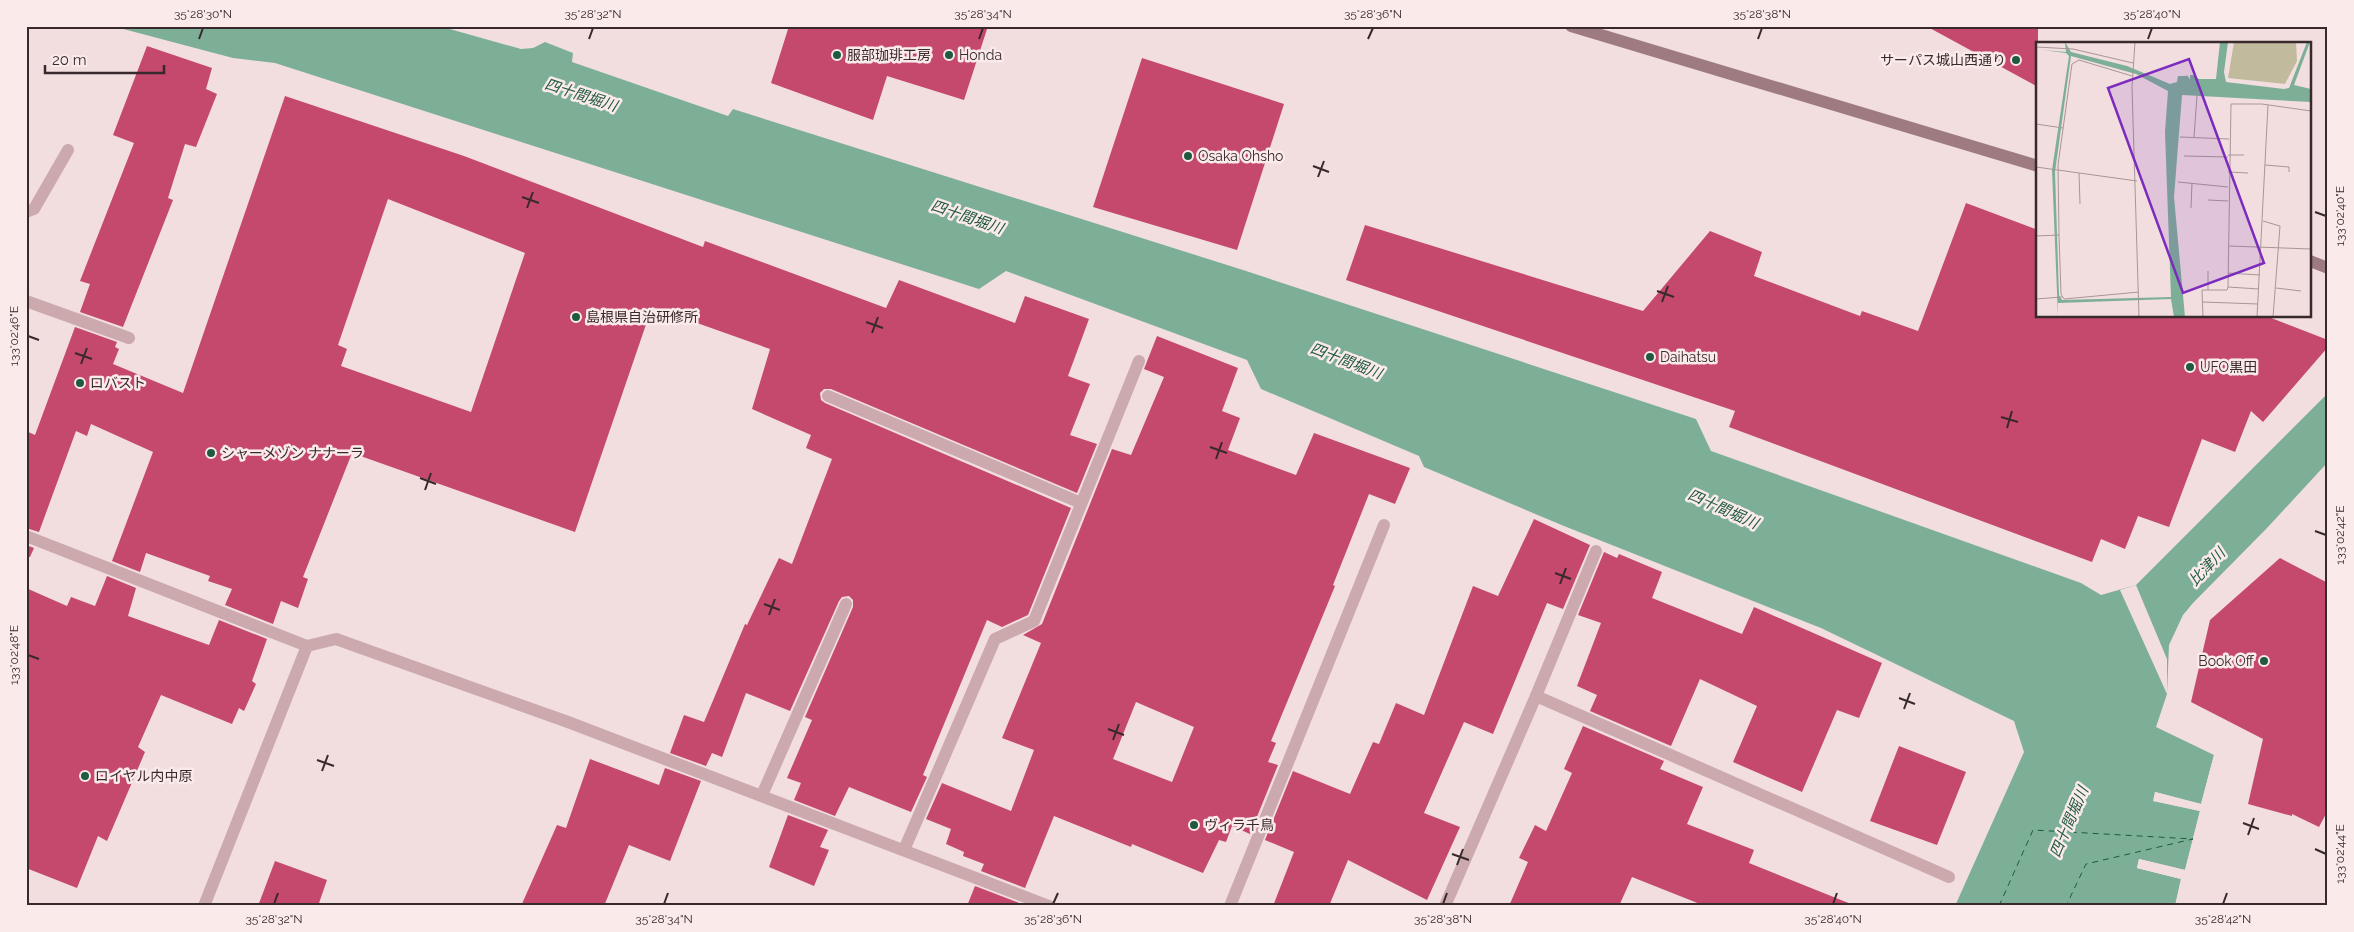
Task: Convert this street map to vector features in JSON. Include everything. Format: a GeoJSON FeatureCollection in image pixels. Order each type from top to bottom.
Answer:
{"type":"FeatureCollection","features":[{"type":"Feature","properties":{"kind":"street"},"geometry":{"type":"LineString","coordinates":[[1570,26],[2036,165]]}},
{"type":"Feature","properties":{"kind":"street"},"geometry":{"type":"LineString","coordinates":[[26,212],[34,209],[68,150]]}},
{"type":"Feature","properties":{"kind":"street"},"geometry":{"type":"LineString","coordinates":[[2312,262],[2328,268]]}},
{"type":"Feature","properties":{"kind":"street"},"geometry":{"type":"LineString","coordinates":[[26,301],[130,338]]}},
{"type":"Feature","properties":{"kind":"street"},"geometry":{"type":"LineString","coordinates":[[904,850],[995,639],[1034,621],[1139,361]]}},
{"type":"Feature","properties":{"kind":"street"},"geometry":{"type":"LineString","coordinates":[[828,396],[1081,503]]}},
{"type":"Feature","properties":{"kind":"street"},"geometry":{"type":"LineString","coordinates":[[1230,906],[1384,525]]}},
{"type":"Feature","properties":{"kind":"street"},"geometry":{"type":"LineString","coordinates":[[27,537],[307,646],[336,639],[568,722],[1049,906]]}},
{"type":"Feature","properties":{"kind":"street"},"geometry":{"type":"LineString","coordinates":[[1445,906],[1536,696],[1596,551]]}},
{"type":"Feature","properties":{"kind":"street"},"geometry":{"type":"LineString","coordinates":[[762,795],[846,604]]}},
{"type":"Feature","properties":{"kind":"street"},"geometry":{"type":"LineString","coordinates":[[204,906],[307,646]]}},
{"type":"Feature","properties":{"kind":"street"},"geometry":{"type":"LineString","coordinates":[[1536,696],[1949,877]]}},
{"type":"Feature","properties":{"kind":"water"},"geometry":{"type":"Polygon","coordinates":[[[112,26],[439,26],[521,49],[533,48],[545,42],[573,53],[572,62],[728,116],[733,109],[1243,270],[1696,419],[1711,451],[2081,583],[2101,595],[2136,585],[2328,393],[2328,462],[2267,528],[2193,603],[2183,615],[2169,645],[2167,694],[2156,727],[2214,755],[2201,804],[2155,792],[2154,801],[2200,811],[2185,870],[2139,859],[2137,868],[2181,879],[2175,906],[1955,906],[2024,752],[2014,721],[1821,628],[1564,526],[1424,467],[1419,456],[1261,389],[1247,360],[1006,271],[979,289],[275,63],[233,58],[112,26]]]}},
{"type":"Feature","properties":{"kind":"pier"},"geometry":{"type":"Polygon","coordinates":[[[2136,585],[2167,659],[2167,694],[2120,590],[2136,585]]]}},
{"type":"Feature","properties":{"kind":"pier"},"geometry":{"type":"Polygon","coordinates":[[[2214,755],[2216,757],[2202,806],[2157,795],[2156,799],[2202,811],[2187,872],[2141,862],[2140,866],[2183,877],[2178,906],[2175,906],[2181,879],[2137,868],[2139,859],[2185,870],[2200,811],[2153,801],[2155,792],[2201,804],[2214,755]]]}},
{"type":"Feature","properties":{"kind":"building","name":"服部珈琲工房"},"geometry":{"type":"Polygon","coordinates":[[[789,26],[988,26],[964,100],[887,76],[873,120],[771,83],[789,26]]]}},
{"type":"Feature","properties":{"kind":"building"},"geometry":{"type":"Polygon","coordinates":[[[1926,26],[2038,26],[2036,86],[1926,26]]]}},
{"type":"Feature","properties":{"kind":"building"},"geometry":{"type":"Polygon","coordinates":[[[147,46],[212,68],[206,89],[217,94],[196,147],[185,144],[168,198],[173,200],[123,327],[80,312],[90,284],[80,281],[134,143],[113,135],[147,46]]]}},
{"type":"Feature","properties":{"kind":"building","name":"Osaka Ohsho"},"geometry":{"type":"Polygon","coordinates":[[[1142,58],[1284,104],[1237,250],[1093,207],[1142,58]]]}},
{"type":"Feature","properties":{"kind":"building"},"geometry":{"type":"Polygon","coordinates":[[[285,96],[464,156],[703,247],[705,241],[886,308],[899,280],[1015,323],[1025,296],[1089,319],[1068,376],[1090,384],[1070,435],[1097,444],[1077,493],[831,389],[824,389],[820,393],[821,400],[825,403],[1071,508],[1028,615],[1002,627],[987,620],[923,775],[927,777],[911,812],[849,787],[835,816],[794,800],[801,783],[787,778],[812,720],[805,717],[853,607],[853,600],[849,596],[842,597],[839,601],[790,711],[746,693],[722,757],[712,753],[706,766],[670,753],[684,715],[704,722],[745,624],[747,625],[779,558],[792,564],[832,459],[806,448],[811,435],[752,409],[770,349],[652,307],[575,532],[352,453],[303,577],[308,579],[298,608],[281,601],[273,624],[225,605],[232,589],[208,581],[210,576],[146,553],[140,572],[112,561],[153,452],[91,424],[87,436],[76,431],[39,532],[26,528],[26,431],[35,435],[75,327],[117,342],[115,347],[119,349],[113,364],[183,393],[285,96]],[[388,199],[338,345],[347,349],[341,366],[471,412],[525,253],[388,199]]]}},
{"type":"Feature","properties":{"kind":"building"},"geometry":{"type":"Polygon","coordinates":[[[1966,203],[2036,229],[2036,318],[2271,318],[2328,340],[2328,347],[2263,422],[2251,411],[2235,452],[2202,439],[2169,527],[2138,516],[2125,549],[2101,539],[2092,562],[1729,427],[1735,411],[1346,280],[1365,225],[1643,311],[1710,231],[1762,252],[1754,276],[1860,316],[1862,311],[1918,331],[1966,203]]]}},
{"type":"Feature","properties":{"kind":"building"},"geometry":{"type":"Polygon","coordinates":[[[1157,336],[1238,368],[1222,411],[1240,418],[1228,450],[1296,475],[1314,433],[1410,468],[1395,504],[1369,494],[1333,585],[1335,586],[1271,741],[1276,743],[1268,762],[1278,765],[1250,834],[1232,826],[1226,842],[1219,840],[1203,873],[1132,844],[1131,847],[1054,816],[1025,888],[981,871],[984,864],[963,856],[964,852],[946,844],[951,829],[926,819],[942,783],[1011,811],[1034,750],[1002,738],[1041,643],[1023,635],[1042,624],[1112,449],[1131,455],[1164,377],[1144,369],[1157,336]],[[1136,702],[1113,759],[1172,782],[1194,727],[1136,702]]]}},
{"type":"Feature","properties":{"kind":"building"},"geometry":{"type":"Polygon","coordinates":[[[1534,519],[1590,545],[1563,609],[1547,603],[1493,734],[1464,722],[1424,813],[1460,827],[1427,900],[1348,860],[1329,906],[1273,906],[1294,852],[1265,840],[1293,771],[1350,794],[1373,742],[1379,744],[1396,703],[1424,715],[1473,586],[1498,596],[1534,519]]]}},
{"type":"Feature","properties":{"kind":"building"},"geometry":{"type":"Polygon","coordinates":[[[26,545],[34,548],[30,557],[26,557],[26,545]]]}},
{"type":"Feature","properties":{"kind":"building"},"geometry":{"type":"Polygon","coordinates":[[[1604,552],[1617,558],[1619,554],[1662,572],[1652,598],[1742,634],[1754,607],[1882,663],[1859,718],[1837,710],[1802,792],[1733,762],[1757,706],[1700,679],[1671,746],[1590,711],[1597,695],[1577,686],[1601,623],[1578,615],[1604,552]]]}},
{"type":"Feature","properties":{"kind":"building","name":"Book Off"},"geometry":{"type":"Polygon","coordinates":[[[2280,558],[2328,583],[2328,810],[2319,827],[2292,814],[2292,816],[2248,804],[2263,739],[2191,702],[2210,620],[2280,558]]]}},
{"type":"Feature","properties":{"kind":"building"},"geometry":{"type":"Polygon","coordinates":[[[107,576],[136,588],[128,616],[209,645],[219,620],[267,639],[252,681],[256,684],[244,711],[239,708],[232,724],[161,695],[138,747],[145,752],[107,841],[98,836],[77,888],[26,868],[26,588],[67,606],[71,597],[95,606],[107,576]]]}},
{"type":"Feature","properties":{"kind":"building"},"geometry":{"type":"Polygon","coordinates":[[[1583,726],[1664,761],[1660,769],[1703,787],[1687,824],[1754,850],[1749,863],[1851,904],[1850,906],[1705,906],[1632,877],[1619,906],[1509,906],[1528,862],[1519,858],[1535,825],[1546,831],[1572,773],[1564,769],[1583,726]]]}},
{"type":"Feature","properties":{"kind":"building"},"geometry":{"type":"Polygon","coordinates":[[[1899,746],[1966,772],[1937,845],[1870,821],[1899,746]]]}},
{"type":"Feature","properties":{"kind":"building"},"geometry":{"type":"Polygon","coordinates":[[[590,759],[659,785],[665,768],[701,781],[670,861],[629,845],[604,906],[521,906],[557,825],[566,828],[590,759]]]}},
{"type":"Feature","properties":{"kind":"building"},"geometry":{"type":"Polygon","coordinates":[[[788,815],[828,830],[820,847],[829,850],[814,886],[769,867],[788,815]]]}},
{"type":"Feature","properties":{"kind":"building"},"geometry":{"type":"Polygon","coordinates":[[[275,861],[327,880],[318,906],[258,906],[275,861]]]}},
{"type":"Feature","properties":{"kind":"building"},"geometry":{"type":"Polygon","coordinates":[[[975,886],[1019,903],[1018,906],[967,906],[975,886]]]}},
{"type":"Feature","properties":{"kind":"ferry route"},"geometry":{"type":"LineString","coordinates":[[1999,906],[2033,830],[2193,839],[2086,864],[2066,906]]}},
{"type":"Feature","properties":{"kind":"place","name":"服部珈琲工房"},"geometry":{"type":"Point","coordinates":[837,55]}},
{"type":"Feature","properties":{"kind":"place","name":"Honda"},"geometry":{"type":"Point","coordinates":[949,55]}},
{"type":"Feature","properties":{"kind":"place","name":"サーパス城山西通り"},"geometry":{"type":"Point","coordinates":[2016,60]}},
{"type":"Feature","properties":{"kind":"place","name":"Osaka Ohsho"},"geometry":{"type":"Point","coordinates":[1188,156]}},
{"type":"Feature","properties":{"kind":"place","name":"島根県自治研修所"},"geometry":{"type":"Point","coordinates":[576,317]}},
{"type":"Feature","properties":{"kind":"place","name":"Daihatsu"},"geometry":{"type":"Point","coordinates":[1650,357]}},
{"type":"Feature","properties":{"kind":"place","name":"UFO黒田"},"geometry":{"type":"Point","coordinates":[2190,367]}},
{"type":"Feature","properties":{"kind":"place","name":"ロバスト"},"geometry":{"type":"Point","coordinates":[80,383]}},
{"type":"Feature","properties":{"kind":"place","name":"シャーメゾン ナナーラ"},"geometry":{"type":"Point","coordinates":[211,453]}},
{"type":"Feature","properties":{"kind":"place","name":"Book Off"},"geometry":{"type":"Point","coordinates":[2264,661]}},
{"type":"Feature","properties":{"kind":"place","name":"ロイヤル内中原"},"geometry":{"type":"Point","coordinates":[85,776]}},
{"type":"Feature","properties":{"kind":"place","name":"ヴィラ千鳥"},"geometry":{"type":"Point","coordinates":[1194,825]}},
{"type":"Feature","properties":{"kind":"water label","name":"四十間堀川"},"geometry":{"type":"Point","coordinates":[581,95]}},
{"type":"Feature","properties":{"kind":"water label","name":"四十間堀川"},"geometry":{"type":"Point","coordinates":[967,217]}},
{"type":"Feature","properties":{"kind":"water label","name":"四十間堀川"},"geometry":{"type":"Point","coordinates":[1346,361]}},
{"type":"Feature","properties":{"kind":"water label","name":"四十間堀川"},"geometry":{"type":"Point","coordinates":[1723,509]}},
{"type":"Feature","properties":{"kind":"water label","name":"比津川"},"geometry":{"type":"Point","coordinates":[2207,567]}},
{"type":"Feature","properties":{"kind":"water label","name":"四十間堀川"},"geometry":{"type":"Point","coordinates":[2069,822]}}]}
